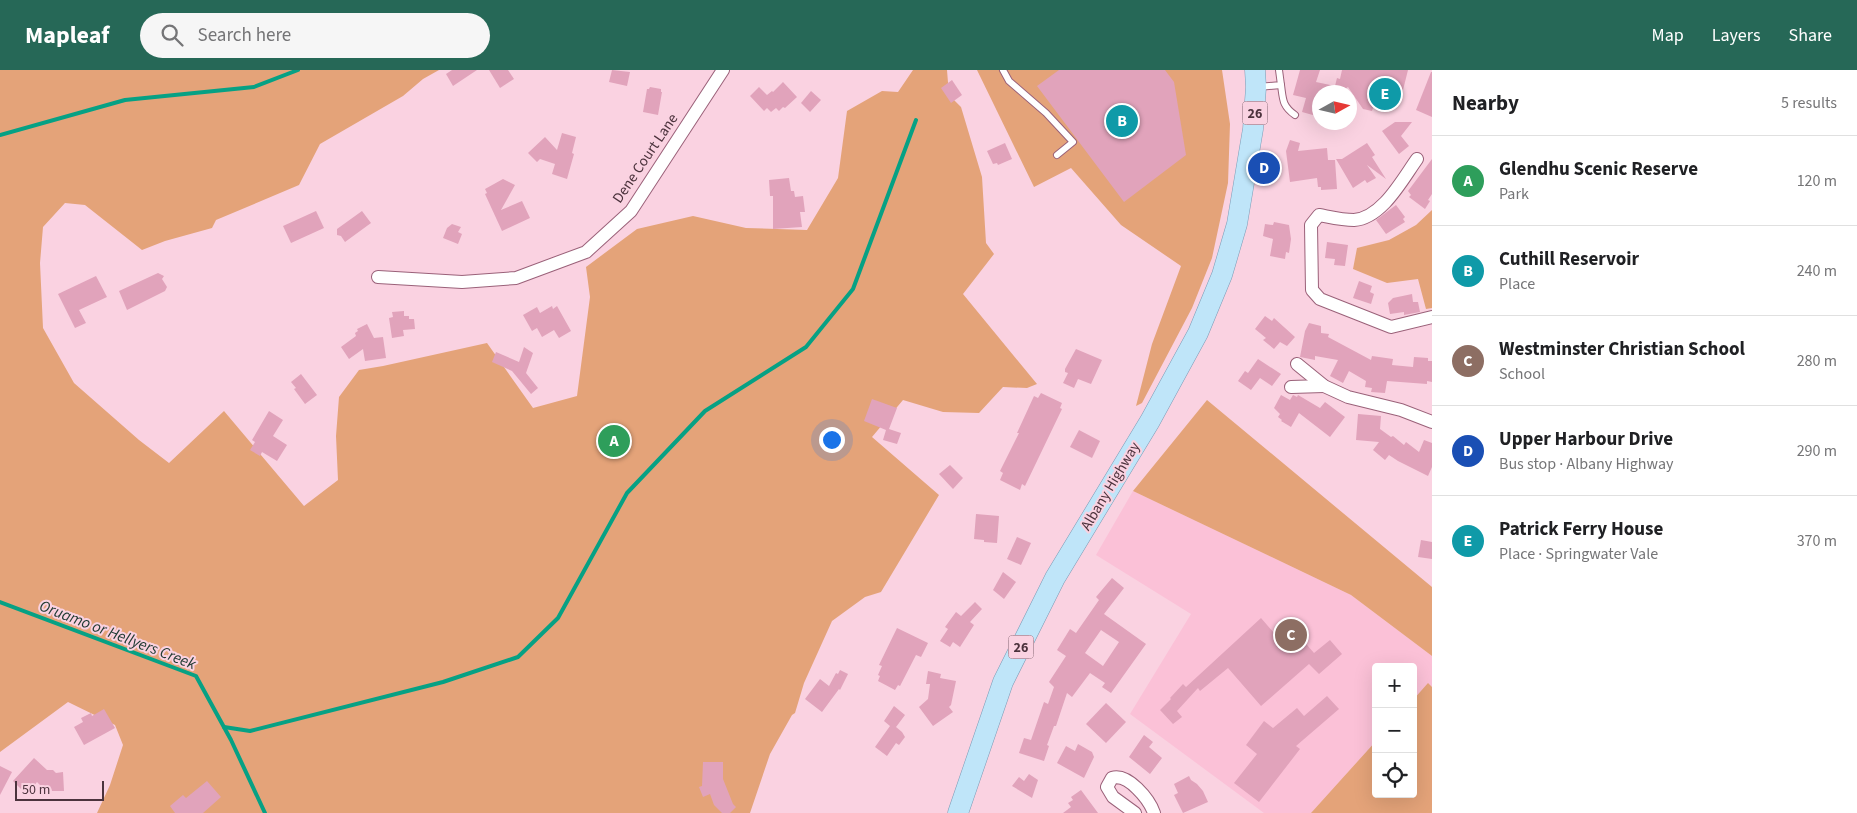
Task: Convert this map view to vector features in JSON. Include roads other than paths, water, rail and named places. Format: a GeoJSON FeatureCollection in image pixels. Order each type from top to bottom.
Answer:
{"type":"FeatureCollection","features":[{"type":"Feature","properties":{"kind":"main road","name":"Albany Highway"},"geometry":{"type":"LineString","coordinates":[[1242,70],[1248,156]]}},
{"type":"Feature","properties":{"kind":"main road","name":"Albany Highway"},"geometry":{"type":"LineString","coordinates":[[958,813],[1004,682],[1050,587],[1150,421],[1198,333],[1222,275],[1237,224],[1254,122],[1256,78]]}},
{"type":"Feature","properties":{"kind":"street","name":"Dene Court Lane"},"geometry":{"type":"LineString","coordinates":[[378,277],[462,282],[516,278],[586,252],[631,211],[723,70]]}},
{"type":"Feature","properties":{"kind":"street"},"geometry":{"type":"LineString","coordinates":[[1417,159],[1374,214],[1354,220],[1319,215],[1311,225],[1312,290],[1320,299],[1391,327],[1432,317]]}},
{"type":"Feature","properties":{"kind":"street"},"geometry":{"type":"LineString","coordinates":[[1297,364],[1324,386],[1348,397],[1401,410],[1432,422]]}},
{"type":"Feature","properties":{"kind":"street"},"geometry":{"type":"LineString","coordinates":[[1291,387],[1324,386]]}},
{"type":"Feature","properties":{"kind":"street"},"geometry":{"type":"LineString","coordinates":[[1135,813],[1110,794],[1107,787],[1112,778],[1118,777],[1128,782],[1147,798],[1154,813]]}},
{"type":"Feature","properties":{"kind":"lane"},"geometry":{"type":"LineString","coordinates":[[1003,70],[1009,81],[1046,113],[1072,142],[1057,155]]}},
{"type":"Feature","properties":{"kind":"lane"},"geometry":{"type":"LineString","coordinates":[[1280,70],[1283,102],[1287,110],[1295,115]]}},
{"type":"Feature","properties":{"kind":"lane"},"geometry":{"type":"LineString","coordinates":[[1256,78],[1280,84]]}},
{"type":"Feature","properties":{"kind":"waterway"},"geometry":{"type":"LineString","coordinates":[[0,135],[125,100],[254,87],[298,70]]}},
{"type":"Feature","properties":{"kind":"waterway"},"geometry":{"type":"LineString","coordinates":[[224,727],[250,731],[443,682],[518,657],[558,618],[627,493],[705,411],[806,347],[853,289],[916,120]]}},
{"type":"Feature","properties":{"kind":"waterway","name":"Oruamo or Hellyers Creek"},"geometry":{"type":"LineString","coordinates":[[0,602],[196,676],[231,740],[265,813]]}},
{"type":"Feature","properties":{"kind":"place","name":"Patrick Ferry House"},"geometry":{"type":"Point","coordinates":[1385,94]}},
{"type":"Feature","properties":{"kind":"place","name":"Cuthill Reservoir"},"geometry":{"type":"Point","coordinates":[1122,121]}},
{"type":"Feature","properties":{"kind":"place","name":"Upper Harbour Drive"},"geometry":{"type":"Point","coordinates":[1264,168]}},
{"type":"Feature","properties":{"kind":"place","name":"Glendhu Scenic Reserve"},"geometry":{"type":"Point","coordinates":[614,441]}},
{"type":"Feature","properties":{"kind":"place","name":"Westminster Christian School"},"geometry":{"type":"Point","coordinates":[1291,635]}}]}
